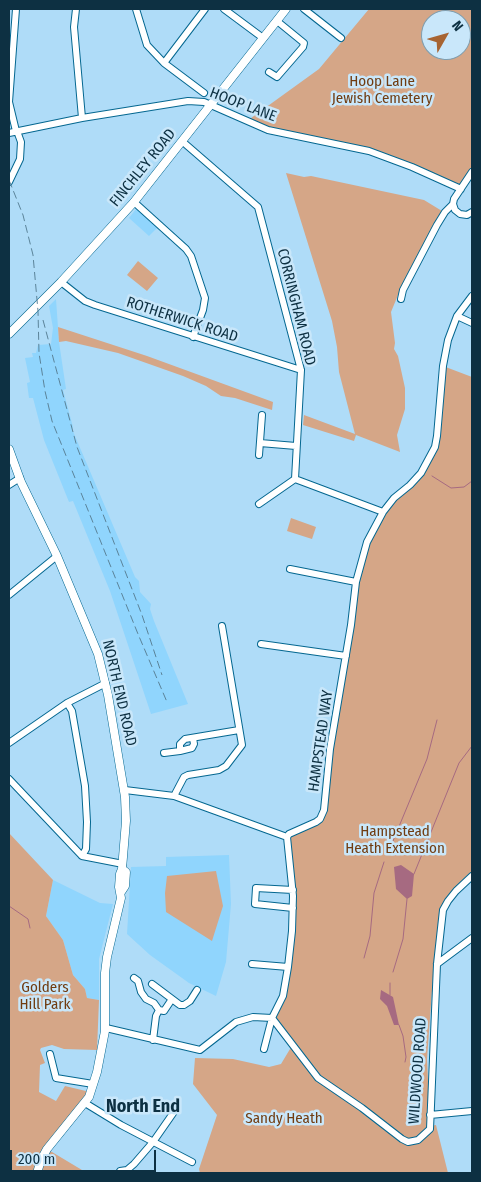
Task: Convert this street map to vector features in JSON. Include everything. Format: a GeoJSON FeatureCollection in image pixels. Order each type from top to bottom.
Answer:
{"type":"FeatureCollection","features":[{"type":"Feature","properties":{"kind":"main road","name":"FINCHLEY ROAD"},"geometry":{"type":"LineString","coordinates":[[9,334],[61,282],[134,202],[286,9]]}},
{"type":"Feature","properties":{"kind":"main road","name":"NORTH END ROAD"},"geometry":{"type":"LineString","coordinates":[[9,450],[91,634],[106,683],[124,790],[126,821],[119,889],[121,892],[121,905],[106,965],[106,1030],[93,1084],[85,1103],[47,1149],[41,1160],[38,1173]]}},
{"type":"Feature","properties":{"kind":"street"},"geometry":{"type":"LineString","coordinates":[[9,182],[20,160],[21,142],[14,131],[9,102],[16,9]]}},
{"type":"Feature","properties":{"kind":"street"},"geometry":{"type":"LineString","coordinates":[[76,9],[74,27],[82,118]]}},
{"type":"Feature","properties":{"kind":"street"},"geometry":{"type":"LineString","coordinates":[[136,9],[147,45],[164,63],[204,93]]}},
{"type":"Feature","properties":{"kind":"street"},"geometry":{"type":"LineString","coordinates":[[164,63],[205,9]]}},
{"type":"Feature","properties":{"kind":"street"},"geometry":{"type":"LineString","coordinates":[[224,9],[263,38]]}},
{"type":"Feature","properties":{"kind":"street"},"geometry":{"type":"LineString","coordinates":[[304,9],[341,38]]}},
{"type":"Feature","properties":{"kind":"street"},"geometry":{"type":"LineString","coordinates":[[269,72],[277,78],[303,47],[304,42],[277,21]]}},
{"type":"Feature","properties":{"kind":"street","name":"HOOP LANE"},"geometry":{"type":"LineString","coordinates":[[14,131],[188,101],[204,102],[268,130],[369,151],[412,167],[461,190]]}},
{"type":"Feature","properties":{"kind":"street","name":"CORRINGHAM ROAD"},"geometry":{"type":"LineString","coordinates":[[182,142],[258,207],[301,370],[295,479]]}},
{"type":"Feature","properties":{"kind":"street"},"geometry":{"type":"LineString","coordinates":[[401,299],[403,290],[437,225],[445,212],[453,204],[454,199],[472,172]]}},
{"type":"Feature","properties":{"kind":"street"},"geometry":{"type":"LineString","coordinates":[[134,202],[186,249],[191,256],[205,298],[203,310],[193,338]]}},
{"type":"Feature","properties":{"kind":"street"},"geometry":{"type":"LineString","coordinates":[[453,204],[455,210],[460,214],[467,215],[472,212]]}},
{"type":"Feature","properties":{"kind":"street","name":"ROTHERWICK ROAD"},"geometry":{"type":"LineString","coordinates":[[61,282],[85,301],[95,305],[193,338],[301,370]]}},
{"type":"Feature","properties":{"kind":"street","name":"HAMPSTEAD WAY"},"geometry":{"type":"LineString","coordinates":[[287,837],[289,834],[316,822],[324,810],[332,740],[356,582],[367,542],[383,512],[394,498],[421,473],[435,447],[438,436],[443,366],[448,340],[458,316],[472,296]]}},
{"type":"Feature","properties":{"kind":"street"},"geometry":{"type":"LineString","coordinates":[[458,316],[472,323]]}},
{"type":"Feature","properties":{"kind":"street"},"geometry":{"type":"LineString","coordinates":[[259,455],[262,415]]}},
{"type":"Feature","properties":{"kind":"street"},"geometry":{"type":"LineString","coordinates":[[260,443],[296,446]]}},
{"type":"Feature","properties":{"kind":"street"},"geometry":{"type":"LineString","coordinates":[[9,485],[20,478]]}},
{"type":"Feature","properties":{"kind":"street"},"geometry":{"type":"LineString","coordinates":[[259,504],[295,479],[383,512]]}},
{"type":"Feature","properties":{"kind":"street"},"geometry":{"type":"LineString","coordinates":[[9,595],[56,556]]}},
{"type":"Feature","properties":{"kind":"street"},"geometry":{"type":"LineString","coordinates":[[290,569],[356,582]]}},
{"type":"Feature","properties":{"kind":"street"},"geometry":{"type":"LineString","coordinates":[[174,796],[181,782],[188,774],[219,770],[226,766],[242,745],[222,626]]}},
{"type":"Feature","properties":{"kind":"street"},"geometry":{"type":"LineString","coordinates":[[261,644],[346,656]]}},
{"type":"Feature","properties":{"kind":"street"},"geometry":{"type":"LineString","coordinates":[[9,743],[67,703],[106,683]]}},
{"type":"Feature","properties":{"kind":"street"},"geometry":{"type":"LineString","coordinates":[[67,703],[72,711],[85,786],[86,849],[82,856]]}},
{"type":"Feature","properties":{"kind":"street"},"geometry":{"type":"LineString","coordinates":[[180,751],[181,741],[239,730]]}},
{"type":"Feature","properties":{"kind":"street"},"geometry":{"type":"LineString","coordinates":[[164,753],[192,748],[194,744],[192,738]]}},
{"type":"Feature","properties":{"kind":"street"},"geometry":{"type":"LineString","coordinates":[[9,779],[82,856],[122,867]]}},
{"type":"Feature","properties":{"kind":"street"},"geometry":{"type":"LineString","coordinates":[[124,790],[174,796],[287,837],[293,890],[288,967],[283,996],[272,1018],[264,1049]]}},
{"type":"Feature","properties":{"kind":"street","name":"WILDWOOD ROAD"},"geometry":{"type":"LineString","coordinates":[[272,1018],[318,1078],[362,1108],[402,1139],[408,1142],[414,1141],[425,1135],[430,1129],[437,964],[443,910],[456,891],[472,876]]}},
{"type":"Feature","properties":{"kind":"street"},"geometry":{"type":"LineString","coordinates":[[293,890],[256,888],[255,904],[293,908]]}},
{"type":"Feature","properties":{"kind":"street"},"geometry":{"type":"LineString","coordinates":[[437,964],[472,938]]}},
{"type":"Feature","properties":{"kind":"street"},"geometry":{"type":"LineString","coordinates":[[252,964],[288,967]]}},
{"type":"Feature","properties":{"kind":"street"},"geometry":{"type":"LineString","coordinates":[[134,978],[138,981],[140,992],[146,999],[154,1003],[159,1010]]}},
{"type":"Feature","properties":{"kind":"street"},"geometry":{"type":"LineString","coordinates":[[152,984],[180,1005],[190,1001],[197,990]]}},
{"type":"Feature","properties":{"kind":"street"},"geometry":{"type":"LineString","coordinates":[[159,1010],[164,1010],[172,999]]}},
{"type":"Feature","properties":{"kind":"street"},"geometry":{"type":"LineString","coordinates":[[153,1040],[156,1016],[159,1010]]}},
{"type":"Feature","properties":{"kind":"street"},"geometry":{"type":"LineString","coordinates":[[106,1030],[200,1050],[236,1022],[253,1017],[272,1018]]}},
{"type":"Feature","properties":{"kind":"street"},"geometry":{"type":"LineString","coordinates":[[50,1054],[56,1078],[93,1084]]}},
{"type":"Feature","properties":{"kind":"street"},"geometry":{"type":"LineString","coordinates":[[85,1103],[121,1125],[192,1162]]}},
{"type":"Feature","properties":{"kind":"street"},"geometry":{"type":"LineString","coordinates":[[119,1173],[120,1171],[127,1170],[134,1164],[154,1142],[176,1109]]}},
{"type":"Feature","properties":{"kind":"street"},"geometry":{"type":"LineString","coordinates":[[430,1115],[472,1111]]}},
{"type":"Feature","properties":{"kind":"shaded area"},"geometry":{"type":"Polygon","coordinates":[[[136,209],[157,228],[149,236],[129,218],[136,209]]]}},
{"type":"Feature","properties":{"kind":"shaded area"},"geometry":{"type":"Polygon","coordinates":[[[56,299],[59,342],[66,389],[63,390],[72,429],[135,577],[139,581],[140,592],[151,604],[150,609],[154,621],[188,704],[151,714],[110,591],[73,501],[69,502],[44,440],[33,398],[29,398],[27,383],[30,382],[25,358],[33,357],[32,353],[36,353],[38,345],[51,344],[53,328],[49,306],[56,299]]]}},
{"type":"Feature","properties":{"kind":"shaded area"},"geometry":{"type":"Polygon","coordinates":[[[229,855],[231,904],[226,962],[216,996],[189,983],[150,955],[127,934],[131,867],[166,866],[166,857],[229,855]]]}},
{"type":"Feature","properties":{"kind":"shaded area"},"geometry":{"type":"Polygon","coordinates":[[[401,865],[414,874],[412,896],[407,899],[396,889],[394,867],[401,865]]]}},
{"type":"Feature","properties":{"kind":"shaded area"},"geometry":{"type":"Polygon","coordinates":[[[53,880],[100,903],[113,904],[99,959],[99,1000],[87,998],[85,989],[73,975],[63,940],[46,916],[53,880]]]}},
{"type":"Feature","properties":{"kind":"shaded area"},"geometry":{"type":"Polygon","coordinates":[[[381,990],[393,997],[399,1025],[394,1025],[387,1006],[380,999],[381,990]]]}},
{"type":"Feature","properties":{"kind":"green space","name":"Hoop Lane Jewish Cemetery"},"geometry":{"type":"Polygon","coordinates":[[[369,9],[472,9],[472,172],[461,189],[369,151],[301,137],[247,121],[319,69],[369,9]]]}},
{"type":"Feature","properties":{"kind":"green space"},"geometry":{"type":"Polygon","coordinates":[[[286,173],[304,177],[311,176],[424,200],[442,211],[403,283],[391,312],[394,349],[398,356],[405,388],[405,409],[397,435],[400,452],[356,435],[354,441],[303,425],[304,415],[355,434],[339,372],[332,321],[286,173]]]}},
{"type":"Feature","properties":{"kind":"green space"},"geometry":{"type":"Polygon","coordinates":[[[138,261],[158,278],[147,291],[127,275],[138,261]]]}},
{"type":"Feature","properties":{"kind":"green space"},"geometry":{"type":"Polygon","coordinates":[[[58,327],[147,356],[273,402],[272,410],[235,398],[221,396],[206,386],[183,376],[118,353],[66,341],[59,342],[58,327]]]}},
{"type":"Feature","properties":{"kind":"green space","name":"Hampstead Heath Extension"},"geometry":{"type":"Polygon","coordinates":[[[443,366],[472,377],[472,874],[450,894],[442,906],[434,963],[427,1059],[430,1126],[436,1125],[448,1173],[200,1173],[199,1169],[217,1115],[193,1084],[195,1058],[233,1059],[269,1067],[281,1064],[293,1044],[272,1018],[283,996],[293,909],[287,837],[320,819],[356,582],[367,542],[383,512],[417,478],[437,436],[443,366]]]}},
{"type":"Feature","properties":{"kind":"green space"},"geometry":{"type":"Polygon","coordinates":[[[291,518],[316,527],[312,539],[287,531],[291,518]]]}},
{"type":"Feature","properties":{"kind":"green space","name":"Golders Hill Park"},"geometry":{"type":"Polygon","coordinates":[[[9,833],[53,880],[46,916],[63,940],[73,975],[85,989],[87,998],[99,1000],[97,1050],[64,1049],[52,1045],[40,1050],[45,1063],[40,1065],[39,1092],[56,1101],[65,1086],[90,1092],[47,1149],[87,1173],[9,1173],[9,833]]]}},
{"type":"Feature","properties":{"kind":"green space"},"geometry":{"type":"Polygon","coordinates":[[[216,871],[223,906],[212,941],[166,912],[165,893],[167,876],[216,871]]]}},
{"type":"Feature","properties":{"kind":"waterway"},"geometry":{"type":"LineString","coordinates":[[432,476],[451,488],[464,487],[472,481]]}},
{"type":"Feature","properties":{"kind":"waterway"},"geometry":{"type":"LineString","coordinates":[[388,853],[427,759],[437,720]]}},
{"type":"Feature","properties":{"kind":"waterway"},"geometry":{"type":"LineString","coordinates":[[414,874],[459,763],[472,746]]}},
{"type":"Feature","properties":{"kind":"waterway"},"geometry":{"type":"LineString","coordinates":[[364,958],[370,936],[374,893],[384,862]]}},
{"type":"Feature","properties":{"kind":"waterway"},"geometry":{"type":"LineString","coordinates":[[393,972],[403,939],[407,899]]}},
{"type":"Feature","properties":{"kind":"waterway"},"geometry":{"type":"LineString","coordinates":[[9,906],[28,919],[30,928]]}},
{"type":"Feature","properties":{"kind":"waterway"},"geometry":{"type":"LineString","coordinates":[[390,983],[390,995]]}},
{"type":"Feature","properties":{"kind":"waterway"},"geometry":{"type":"LineString","coordinates":[[399,1025],[403,1036],[405,1062]]}},
{"type":"Feature","properties":{"kind":"railway"},"geometry":{"type":"LineString","coordinates":[[9,180],[23,215],[33,255],[38,311],[39,353],[52,421],[167,702]]}},
{"type":"Feature","properties":{"kind":"railway"},"geometry":{"type":"LineString","coordinates":[[43,320],[77,447],[142,615],[162,675]]}},
{"type":"Feature","properties":{"kind":"district","name":"North End"},"geometry":{"type":"Point","coordinates":[143,1107]}},
{"type":"Feature","properties":{"kind":"park label","name":"Sandy Heath"},"geometry":{"type":"Point","coordinates":[284,1119]}}]}
